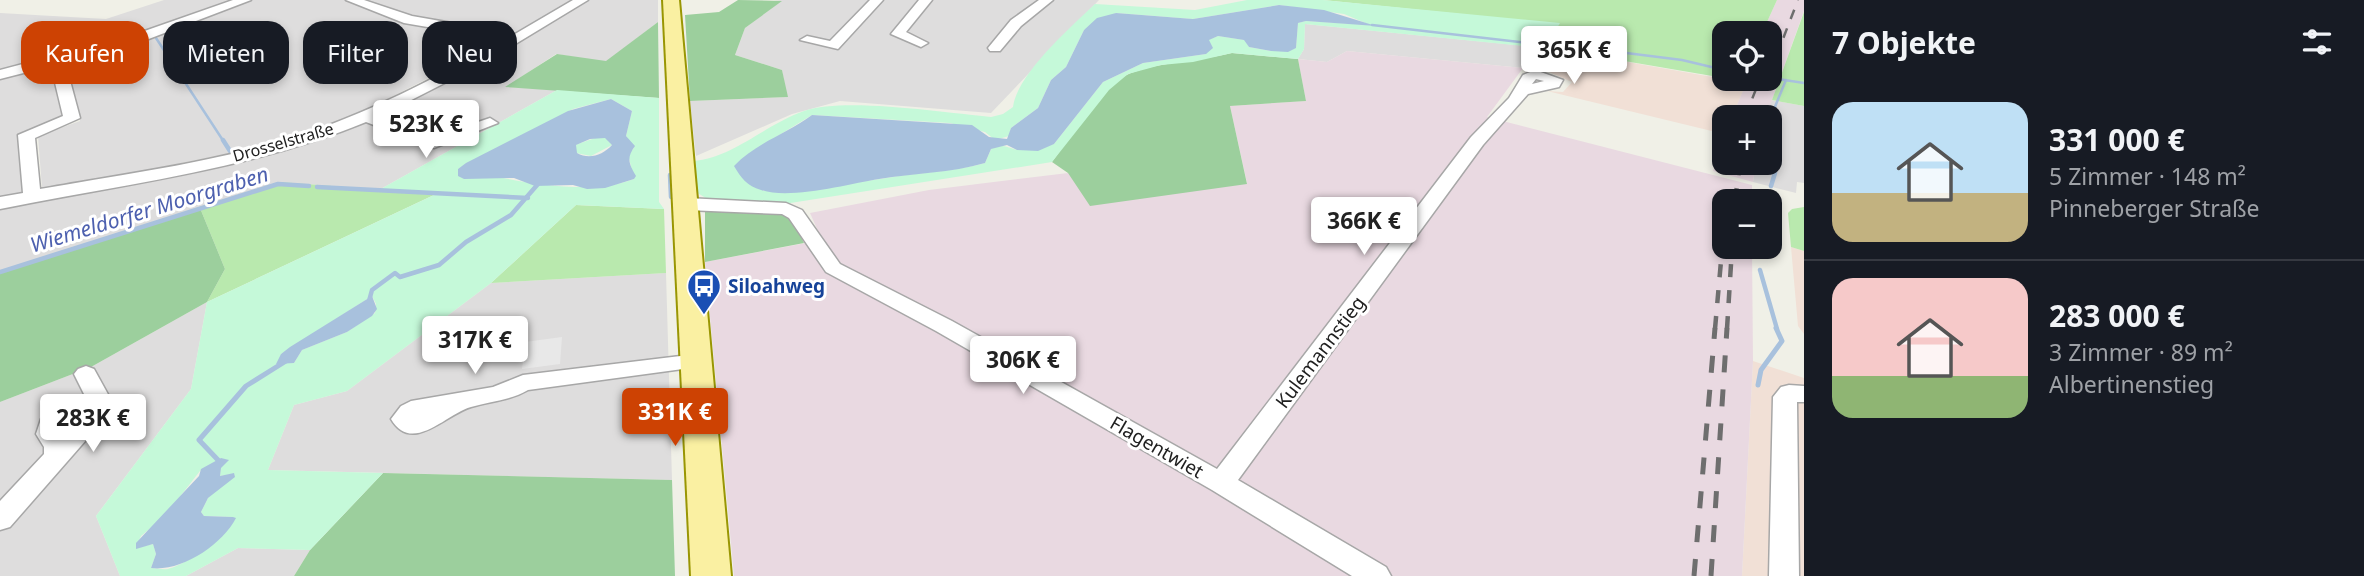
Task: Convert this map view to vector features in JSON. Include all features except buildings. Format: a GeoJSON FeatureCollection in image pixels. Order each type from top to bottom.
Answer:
{"type":"FeatureCollection","features":[{"type":"Feature","properties":{"kind":"main road"},"geometry":{"type":"LineString","coordinates":[[671,0],[711,576]]}},
{"type":"Feature","properties":{"kind":"street"},"geometry":{"type":"LineString","coordinates":[[149,34],[245,0]]}},
{"type":"Feature","properties":{"kind":"street"},"geometry":{"type":"LineString","coordinates":[[352,0],[422,22]]}},
{"type":"Feature","properties":{"kind":"street","name":"Drosselstraße"},"geometry":{"type":"LineString","coordinates":[[517,38],[582,0]]}},
{"type":"Feature","properties":{"kind":"street"},"geometry":{"type":"LineString","coordinates":[[807,40],[833,46],[877,0]]}},
{"type":"Feature","properties":{"kind":"street"},"geometry":{"type":"LineString","coordinates":[[922,43],[898,34],[926,0]]}},
{"type":"Feature","properties":{"kind":"street"},"geometry":{"type":"LineString","coordinates":[[995,48],[1016,23],[1047,0]]}},
{"type":"Feature","properties":{"kind":"street"},"geometry":{"type":"LineString","coordinates":[[0,75],[21,69]]}},
{"type":"Feature","properties":{"kind":"street"},"geometry":{"type":"LineString","coordinates":[[32,196],[26,135],[72,118],[63,84]]}},
{"type":"Feature","properties":{"kind":"street","name":"Drosselstraße"},"geometry":{"type":"LineString","coordinates":[[0,203],[296,142],[364,116],[433,84]]}},
{"type":"Feature","properties":{"kind":"street","name":"Kulemannstieg"},"geometry":{"type":"LineString","coordinates":[[1221,484],[1477,141],[1491,124],[1503,117],[1522,90]]}},
{"type":"Feature","properties":{"kind":"street"},"geometry":{"type":"LineString","coordinates":[[364,116],[434,143],[490,123]]}},
{"type":"Feature","properties":{"kind":"street","name":"Flagentwiet"},"geometry":{"type":"LineString","coordinates":[[687,206],[786,209],[796,213],[809,228],[826,262],[833,268],[911,307],[1376,576]]}},
{"type":"Feature","properties":{"kind":"street"},"geometry":{"type":"LineString","coordinates":[[461,401],[502,394],[523,383],[697,361]]}},
{"type":"Feature","properties":{"kind":"street"},"geometry":{"type":"LineString","coordinates":[[0,519],[104,404],[86,374]]}},
{"type":"Feature","properties":{"kind":"street"},"geometry":{"type":"LineString","coordinates":[[1784,576],[1795,426],[1785,397],[1789,393],[1804,394]]}},
{"type":"Feature","properties":{"kind":"shaded area"},"geometry":{"type":"Polygon","coordinates":[[[164,0],[240,0],[181,21],[163,21],[163,27],[149,32],[149,21],[21,21],[21,67],[0,73],[0,13],[106,19],[164,0]]]}},
{"type":"Feature","properties":{"kind":"shaded area"},"geometry":{"type":"Polygon","coordinates":[[[251,0],[346,0],[402,21],[303,21],[303,84],[408,84],[408,23],[422,25],[422,81],[360,113],[290,141],[53,189],[42,188],[38,136],[80,121],[71,84],[149,84],[149,37],[163,32],[163,84],[289,84],[289,21],[192,21],[251,0]]]}},
{"type":"Feature","properties":{"kind":"shaded area"},"geometry":{"type":"Polygon","coordinates":[[[361,0],[572,0],[517,33],[517,21],[428,21],[361,0]]]}},
{"type":"Feature","properties":{"kind":"shaded area"},"geometry":{"type":"Polygon","coordinates":[[[589,0],[658,0],[658,22],[606,62],[556,54],[517,80],[517,41],[589,0]]]}},
{"type":"Feature","properties":{"kind":"shaded area"},"geometry":{"type":"Polygon","coordinates":[[[774,0],[1099,0],[991,113],[840,101],[792,114],[696,156],[690,101],[787,97],[782,70],[735,55],[745,28],[781,1],[774,0]]]}},
{"type":"Feature","properties":{"kind":"shaded area"},"geometry":{"type":"Polygon","coordinates":[[[1777,0],[1804,0],[1804,11],[1782,72],[1782,21],[1767,21],[1777,0]]]}},
{"type":"Feature","properties":{"kind":"shaded area"},"geometry":{"type":"Polygon","coordinates":[[[1305,24],[1537,47],[1530,56],[1535,59],[1528,68],[1347,51],[1327,62],[1298,59],[1304,49],[1305,24]]]}},
{"type":"Feature","properties":{"kind":"shaded area"},"geometry":{"type":"Polygon","coordinates":[[[1548,50],[1712,77],[1712,91],[1743,91],[1737,105],[1712,105],[1712,131],[1547,91],[1563,92],[1572,82],[1549,72],[1541,64],[1548,50]]]}},
{"type":"Feature","properties":{"kind":"shaded area"},"geometry":{"type":"Polygon","coordinates":[[[1347,51],[1523,68],[1487,117],[1752,185],[1752,189],[1712,189],[1712,259],[1752,259],[1753,361],[1742,576],[734,576],[705,262],[822,240],[810,213],[929,190],[1068,173],[1247,183],[1230,106],[1306,101],[1298,59],[1327,62],[1347,51]]]}},
{"type":"Feature","properties":{"kind":"shaded area"},"geometry":{"type":"Polygon","coordinates":[[[21,72],[21,84],[56,84],[65,118],[19,135],[27,191],[0,199],[0,78],[21,72]]]}},
{"type":"Feature","properties":{"kind":"shaded area"},"geometry":{"type":"Polygon","coordinates":[[[439,84],[511,84],[506,87],[557,90],[379,190],[280,182],[0,273],[0,206],[292,148],[333,133],[439,84]]]}},
{"type":"Feature","properties":{"kind":"shaded area"},"geometry":{"type":"Polygon","coordinates":[[[1743,91],[1775,91],[1770,105],[1737,105],[1743,91]]]}},
{"type":"Feature","properties":{"kind":"shaded area"},"geometry":{"type":"Polygon","coordinates":[[[1771,100],[1804,106],[1804,183],[1797,182],[1796,193],[1753,182],[1754,175],[1782,175],[1782,105],[1770,105],[1771,100]]]}},
{"type":"Feature","properties":{"kind":"shaded area"},"geometry":{"type":"Polygon","coordinates":[[[1728,175],[1754,175],[1753,182],[1728,175]]]}},
{"type":"Feature","properties":{"kind":"shaded area"},"geometry":{"type":"Polygon","coordinates":[[[1791,247],[1804,251],[1804,334],[1798,326],[1791,247]]]}},
{"type":"Feature","properties":{"kind":"shaded area"},"geometry":{"type":"Polygon","coordinates":[[[666,273],[672,480],[268,470],[294,405],[347,391],[491,283],[666,273]]]}},
{"type":"Feature","properties":{"kind":"shaded area"},"geometry":{"type":"Polygon","coordinates":[[[207,302],[191,389],[96,516],[120,576],[0,576],[0,402],[91,367],[207,302]]]}},
{"type":"Feature","properties":{"kind":"shaded area"},"geometry":{"type":"Polygon","coordinates":[[[562,337],[560,364],[522,369],[525,342],[562,337]]]}},
{"type":"Feature","properties":{"kind":"shaded area"},"geometry":{"type":"Polygon","coordinates":[[[1753,361],[1804,378],[1804,576],[1742,576],[1753,361]]]}},
{"type":"Feature","properties":{"kind":"shaded area"},"geometry":{"type":"Polygon","coordinates":[[[238,548],[310,550],[294,576],[186,576],[238,548]]]}},
{"type":"Feature","properties":{"kind":"green space"},"geometry":{"type":"Polygon","coordinates":[[[738,0],[782,1],[745,28],[735,55],[782,70],[788,97],[690,101],[685,15],[719,12],[738,0]]]}},
{"type":"Feature","properties":{"kind":"green space"},"geometry":{"type":"Polygon","coordinates":[[[1247,0],[1323,0],[1560,23],[1553,34],[1554,49],[1305,24],[1304,49],[1298,59],[1232,53],[1193,62],[1161,65],[1128,74],[1109,90],[1052,162],[784,204],[709,200],[696,192],[693,161],[722,154],[804,111],[844,105],[991,117],[1003,114],[1013,107],[1024,80],[1034,66],[1095,4],[1195,10],[1247,0]],[[1279,5],[1193,19],[1116,13],[1084,30],[1066,67],[1051,80],[1038,108],[1011,128],[1009,136],[995,140],[985,132],[950,123],[812,115],[776,137],[763,191],[814,188],[953,170],[985,163],[992,147],[1004,146],[1024,150],[1054,144],[1103,82],[1143,63],[1206,54],[1208,40],[1218,36],[1245,40],[1249,47],[1271,51],[1296,48],[1298,23],[1306,21],[1370,25],[1344,14],[1279,5]]]}},
{"type":"Feature","properties":{"kind":"green space"},"geometry":{"type":"Polygon","coordinates":[[[1323,0],[1777,0],[1767,21],[1712,21],[1712,76],[1554,49],[1553,34],[1559,24],[1323,0]]]}},
{"type":"Feature","properties":{"kind":"green space"},"geometry":{"type":"Polygon","coordinates":[[[1804,12],[1804,106],[1772,100],[1775,91],[1782,91],[1782,72],[1804,12]]]}},
{"type":"Feature","properties":{"kind":"green space"},"geometry":{"type":"Polygon","coordinates":[[[658,22],[659,98],[505,87],[517,84],[517,79],[557,54],[606,61],[658,22]]]}},
{"type":"Feature","properties":{"kind":"green space"},"geometry":{"type":"Polygon","coordinates":[[[1232,53],[1298,59],[1306,101],[1230,106],[1247,184],[1090,206],[1068,173],[1052,162],[1098,100],[1120,79],[1155,66],[1232,53]]]}},
{"type":"Feature","properties":{"kind":"green space"},"geometry":{"type":"Polygon","coordinates":[[[557,90],[659,98],[659,202],[664,209],[576,205],[491,283],[347,391],[294,405],[268,470],[383,473],[310,550],[238,548],[186,576],[120,576],[96,516],[191,389],[207,302],[434,195],[379,190],[557,90]],[[611,99],[573,109],[458,169],[523,182],[570,187],[593,187],[634,179],[628,154],[634,148],[626,136],[632,111],[611,99]],[[372,296],[281,354],[294,363],[302,350],[347,332],[375,313],[376,304],[372,296]],[[221,458],[200,471],[164,517],[141,536],[136,548],[153,544],[156,554],[151,568],[168,569],[185,562],[208,548],[232,523],[233,517],[204,516],[201,512],[208,498],[233,474],[220,476],[221,458]]]}},
{"type":"Feature","properties":{"kind":"green space"},"geometry":{"type":"Polygon","coordinates":[[[595,138],[606,138],[612,145],[591,156],[576,153],[575,145],[595,138]]]}},
{"type":"Feature","properties":{"kind":"green space"},"geometry":{"type":"Polygon","coordinates":[[[280,182],[436,194],[207,302],[225,269],[200,208],[280,182]]]}},
{"type":"Feature","properties":{"kind":"green space"},"geometry":{"type":"Polygon","coordinates":[[[576,205],[664,209],[666,273],[491,283],[576,205]]]}},
{"type":"Feature","properties":{"kind":"green space"},"geometry":{"type":"Polygon","coordinates":[[[1804,207],[1804,251],[1791,247],[1788,213],[1792,209],[1804,207]]]}},
{"type":"Feature","properties":{"kind":"green space"},"geometry":{"type":"Polygon","coordinates":[[[200,208],[225,269],[207,302],[91,367],[0,402],[0,273],[200,208]]]}},
{"type":"Feature","properties":{"kind":"green space"},"geometry":{"type":"Polygon","coordinates":[[[715,209],[777,213],[792,217],[804,243],[705,262],[705,212],[715,209]]]}},
{"type":"Feature","properties":{"kind":"green space"},"geometry":{"type":"Polygon","coordinates":[[[383,473],[672,480],[675,576],[294,576],[310,550],[383,473]]]}},
{"type":"Feature","properties":{"kind":"water"},"geometry":{"type":"Polygon","coordinates":[[[1279,5],[1324,10],[1376,26],[1306,21],[1298,23],[1296,48],[1288,52],[1249,47],[1244,40],[1218,36],[1209,40],[1213,48],[1206,54],[1143,63],[1103,82],[1054,144],[1038,151],[1017,150],[1007,145],[991,149],[985,163],[972,166],[819,190],[773,193],[748,184],[734,166],[752,151],[812,115],[972,125],[989,137],[1007,139],[1011,128],[1038,108],[1051,80],[1066,67],[1084,30],[1097,18],[1116,13],[1193,19],[1279,5]]]}},
{"type":"Feature","properties":{"kind":"water"},"geometry":{"type":"Polygon","coordinates":[[[611,99],[632,111],[626,136],[635,146],[630,158],[636,176],[634,179],[605,188],[587,189],[573,185],[535,186],[514,178],[464,179],[458,176],[458,169],[466,163],[568,111],[611,99]],[[605,138],[590,139],[576,145],[577,153],[591,156],[600,154],[612,145],[605,138]]]}},
{"type":"Feature","properties":{"kind":"water"},"geometry":{"type":"Polygon","coordinates":[[[372,296],[377,309],[372,316],[347,332],[302,350],[294,363],[276,364],[281,354],[290,347],[372,296]]]}},
{"type":"Feature","properties":{"kind":"water"},"geometry":{"type":"Polygon","coordinates":[[[221,458],[229,460],[221,468],[220,476],[234,473],[235,477],[208,498],[201,512],[204,516],[236,518],[230,528],[200,555],[175,566],[151,568],[156,554],[153,544],[136,549],[136,543],[199,476],[201,469],[221,458]]]}},
{"type":"Feature","properties":{"kind":"waterway"},"geometry":{"type":"LineString","coordinates":[[1372,25],[1536,44]]}},
{"type":"Feature","properties":{"kind":"waterway"},"geometry":{"type":"LineString","coordinates":[[156,38],[224,142]]}},
{"type":"Feature","properties":{"kind":"waterway"},"geometry":{"type":"LineString","coordinates":[[1555,44],[1682,60],[1712,67]]}},
{"type":"Feature","properties":{"kind":"waterway"},"geometry":{"type":"LineString","coordinates":[[1776,105],[1786,80]]}},
{"type":"Feature","properties":{"kind":"waterway"},"geometry":{"type":"LineString","coordinates":[[1786,80],[1804,83]]}},
{"type":"Feature","properties":{"kind":"waterway"},"geometry":{"type":"LineString","coordinates":[[223,140],[230,151]]}},
{"type":"Feature","properties":{"kind":"waterway"},"geometry":{"type":"LineString","coordinates":[[670,175],[671,197]]}},
{"type":"Feature","properties":{"kind":"waterway"},"geometry":{"type":"LineString","coordinates":[[1771,186],[1774,175]]}},
{"type":"Feature","properties":{"kind":"waterway","name":"Wiemeldorfer Moorgraben"},"geometry":{"type":"LineString","coordinates":[[0,272],[278,184],[309,186]]}},
{"type":"Feature","properties":{"kind":"waterway"},"geometry":{"type":"LineString","coordinates":[[526,198],[538,184]]}},
{"type":"Feature","properties":{"kind":"waterway","name":"Wiemeldorfer Moorgraben"},"geometry":{"type":"LineString","coordinates":[[317,187],[526,198]]}},
{"type":"Feature","properties":{"kind":"waterway"},"geometry":{"type":"LineString","coordinates":[[369,301],[372,290],[395,273],[400,277],[439,265],[466,242],[511,215],[526,198]]}},
{"type":"Feature","properties":{"kind":"waterway"},"geometry":{"type":"LineString","coordinates":[[1760,270],[1777,329]]}},
{"type":"Feature","properties":{"kind":"waterway"},"geometry":{"type":"LineString","coordinates":[[1758,385],[1761,370],[1782,341],[1776,328]]}},
{"type":"Feature","properties":{"kind":"waterway"},"geometry":{"type":"LineString","coordinates":[[218,460],[199,440],[246,386],[286,361]]}},
{"type":"Feature","properties":{"kind":"railway"},"geometry":{"type":"LineString","coordinates":[[1782,41],[1798,0]]}},
{"type":"Feature","properties":{"kind":"railway"},"geometry":{"type":"LineString","coordinates":[[1750,105],[1755,91]]}},
{"type":"Feature","properties":{"kind":"railway"},"geometry":{"type":"LineString","coordinates":[[1737,189],[1738,175]]}},
{"type":"Feature","properties":{"kind":"railway"},"geometry":{"type":"LineString","coordinates":[[1715,329],[1721,259]]}},
{"type":"Feature","properties":{"kind":"railway"},"geometry":{"type":"LineString","coordinates":[[1727,329],[1731,259]]}},
{"type":"Feature","properties":{"kind":"railway"},"geometry":{"type":"LineString","coordinates":[[1694,576],[1715,328]]}},
{"type":"Feature","properties":{"kind":"railway"},"geometry":{"type":"LineString","coordinates":[[1711,576],[1727,328]]}},
{"type":"Feature","properties":{"kind":"place","name":"Siloahweg"},"geometry":{"type":"Point","coordinates":[704,316]}}]}
